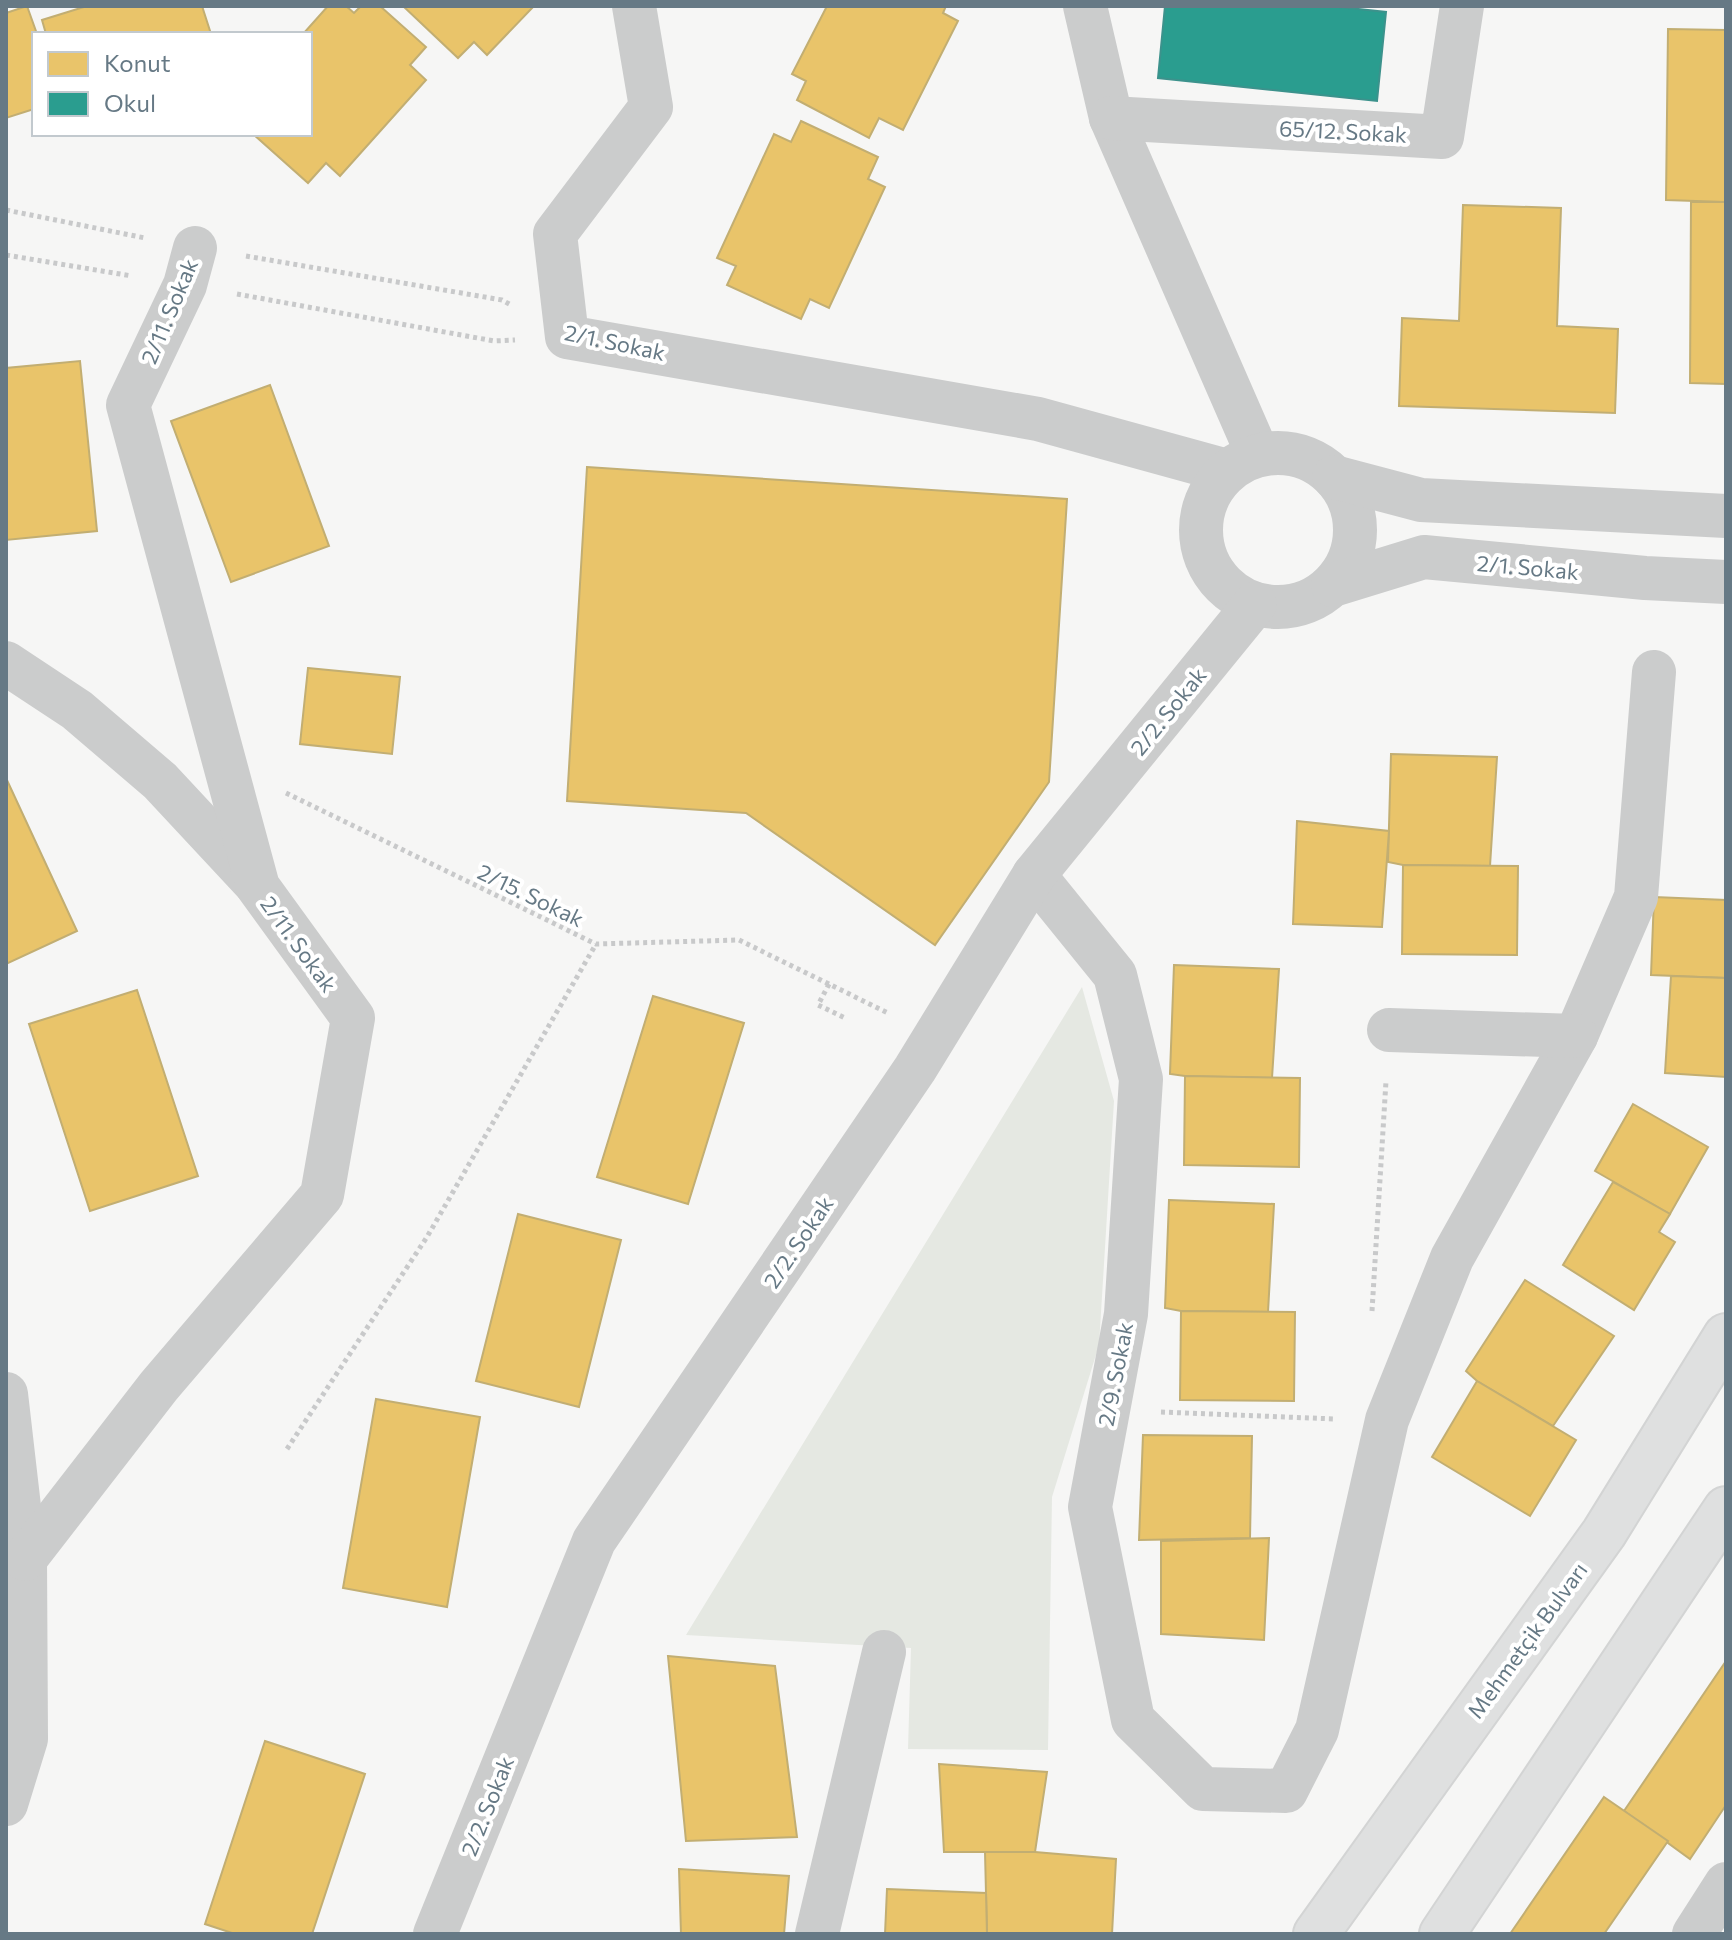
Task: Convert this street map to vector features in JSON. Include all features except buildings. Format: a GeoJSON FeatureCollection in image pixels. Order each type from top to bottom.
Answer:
{"type":"FeatureCollection","features":[{"type":"Feature","properties":{"kind":"main road","name":"Mehmetçik Bulvarı"},"geometry":{"type":"LineString","coordinates":[[1316,1934],[1604,1533],[1726,1336]]}},
{"type":"Feature","properties":{"kind":"main road"},"geometry":{"type":"LineString","coordinates":[[1442,1934],[1726,1509]]}},
{"type":"Feature","properties":{"kind":"street"},"geometry":{"type":"LineString","coordinates":[[567,337],[555,234],[651,107],[634,6]]}},
{"type":"Feature","properties":{"kind":"street"},"geometry":{"type":"LineString","coordinates":[[1085,6],[1111,118],[1242,463]]}},
{"type":"Feature","properties":{"kind":"street","name":"65/12. Sokak"},"geometry":{"type":"LineString","coordinates":[[1111,118],[1442,137],[1462,6]]}},
{"type":"Feature","properties":{"kind":"street","name":"2/11. Sokak"},"geometry":{"type":"LineString","coordinates":[[25,1559],[159,1386],[322,1195],[353,1018],[258,887],[128,405],[190,266]]}},
{"type":"Feature","properties":{"kind":"street","name":"2/1. Sokak"},"geometry":{"type":"LineString","coordinates":[[567,337],[1038,419],[1242,463]]}},
{"type":"Feature","properties":{"kind":"street"},"geometry":{"type":"LineString","coordinates":[[1279,452],[1299,455],[1318,463],[1334,477],[1347,496],[1355,519],[1354,543],[1347,565],[1333,585],[1316,597],[1296,605],[1276,607],[1255,604],[1234,594],[1216,578],[1205,557],[1200,534],[1202,510],[1211,489],[1242,463],[1279,452]]}},
{"type":"Feature","properties":{"kind":"street"},"geometry":{"type":"LineString","coordinates":[[1334,477],[1421,500],[1726,516]]}},
{"type":"Feature","properties":{"kind":"street","name":"2/1. Sokak"},"geometry":{"type":"LineString","coordinates":[[1333,585],[1424,557],[1645,578],[1726,582]]}},
{"type":"Feature","properties":{"kind":"street","name":"2/2. Sokak"},"geometry":{"type":"LineString","coordinates":[[435,1934],[594,1541],[915,1069],[1034,875],[1255,604]]}},
{"type":"Feature","properties":{"kind":"street"},"geometry":{"type":"LineString","coordinates":[[6,663],[77,710],[160,781],[258,887]]}},
{"type":"Feature","properties":{"kind":"street"},"geometry":{"type":"LineString","coordinates":[[1387,1420],[1452,1258],[1576,1036],[1636,897],[1654,672]]}},
{"type":"Feature","properties":{"kind":"street","name":"2/9. Sokak"},"geometry":{"type":"LineString","coordinates":[[1034,875],[1115,975],[1141,1079],[1126,1314],[1090,1507],[1133,1720],[1203,1789],[1286,1791],[1317,1730],[1387,1420]]}},
{"type":"Feature","properties":{"kind":"street"},"geometry":{"type":"LineString","coordinates":[[1389,1030],[1576,1036]]}},
{"type":"Feature","properties":{"kind":"street"},"geometry":{"type":"LineString","coordinates":[[6,1394],[25,1559],[26,1739],[6,1804]]}},
{"type":"Feature","properties":{"kind":"street"},"geometry":{"type":"LineString","coordinates":[[817,1934],[884,1652]]}},
{"type":"Feature","properties":{"kind":"street"},"geometry":{"type":"LineString","coordinates":[[1694,1934],[1726,1884]]}},
{"type":"Feature","properties":{"kind":"path","name":"2/1. Sokak"},"geometry":{"type":"LineString","coordinates":[[6,210],[190,266],[502,300],[567,337]]}},
{"type":"Feature","properties":{"kind":"path"},"geometry":{"type":"LineString","coordinates":[[6,255],[190,266],[494,341],[567,337]]}},
{"type":"Feature","properties":{"kind":"path","name":"2/15. Sokak"},"geometry":{"type":"LineString","coordinates":[[224,763],[596,944],[739,940],[895,1017]]}},
{"type":"Feature","properties":{"kind":"path"},"geometry":{"type":"LineString","coordinates":[[287,1449],[427,1237],[596,944]]}},
{"type":"Feature","properties":{"kind":"path"},"geometry":{"type":"LineString","coordinates":[[829,984],[818,1005],[847,1019]]}},
{"type":"Feature","properties":{"kind":"path"},"geometry":{"type":"LineString","coordinates":[[1372,1311],[1389,1030]]}},
{"type":"Feature","properties":{"kind":"path"},"geometry":{"type":"LineString","coordinates":[[1181,1413],[1387,1420]]}},
{"type":"Feature","properties":{"kind":"shaded area"},"geometry":{"type":"Polygon","coordinates":[[[1082,987],[1114,1101],[1099,1345],[1052,1497],[1048,1750],[908,1749],[911,1648],[686,1635],[1082,987]]]}}]}
